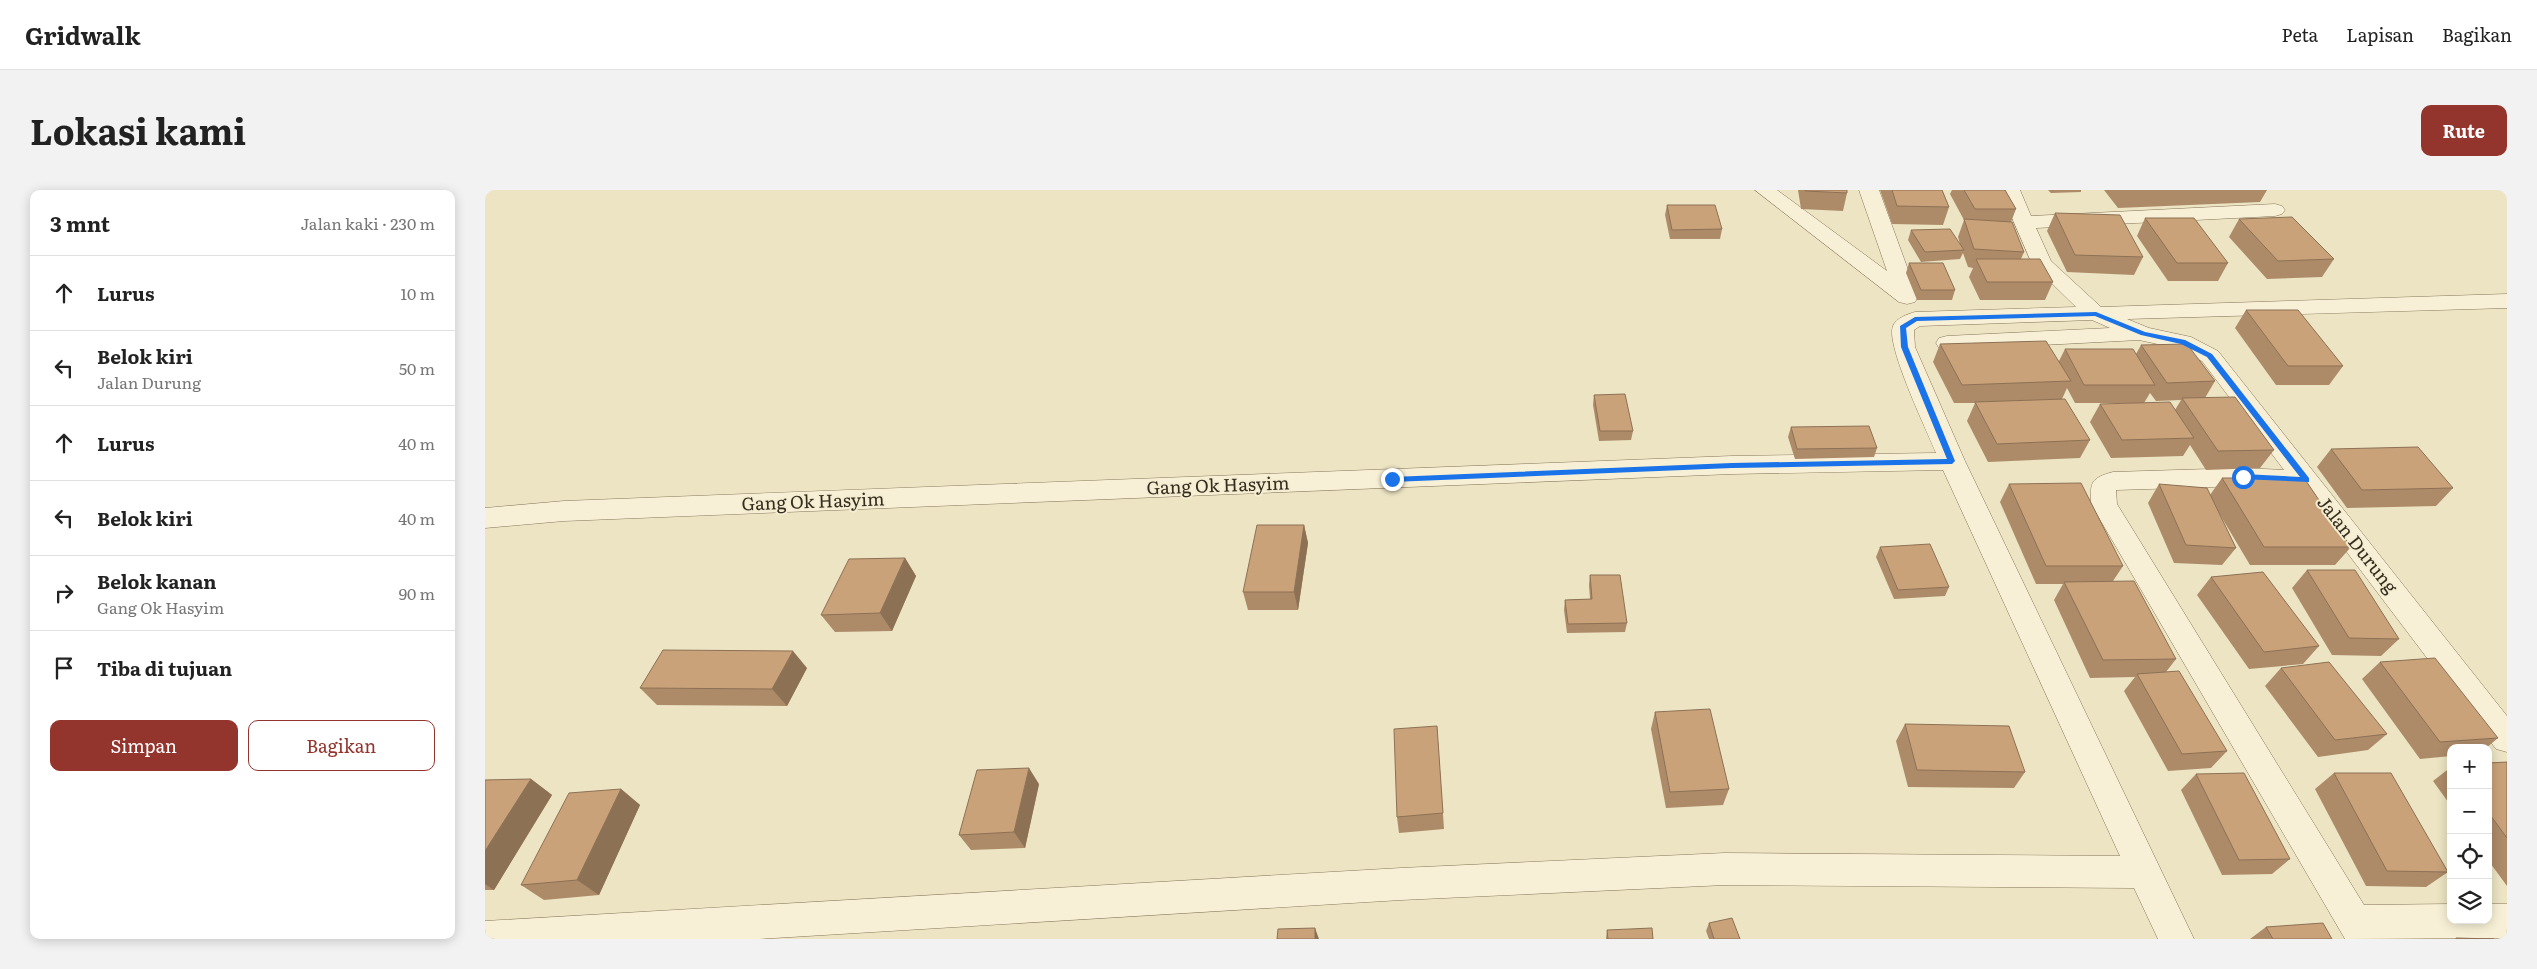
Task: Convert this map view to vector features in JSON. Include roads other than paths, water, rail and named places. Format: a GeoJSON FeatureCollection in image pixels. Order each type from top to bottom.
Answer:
{"type":"FeatureCollection","features":[{"type":"Feature","properties":{"kind":"street"},"geometry":{"type":"LineString","coordinates":[[1765,190],[1911,307],[2096,314],[2507,301]]}},
{"type":"Feature","properties":{"kind":"street"},"geometry":{"type":"LineString","coordinates":[[1869,190],[1911,307],[1903,327],[1904,347],[1952,461],[2176,939]]}},
{"type":"Feature","properties":{"kind":"street","name":"Jalan Durung"},"geometry":{"type":"LineString","coordinates":[[2010,190],[2042,264],[2096,314],[2143,334],[2183,342],[2210,356],[2507,739]]}},
{"type":"Feature","properties":{"kind":"street"},"geometry":{"type":"LineString","coordinates":[[2025,222],[2275,210]]}},
{"type":"Feature","properties":{"kind":"street"},"geometry":{"type":"LineString","coordinates":[[1947,343],[2143,334]]}},
{"type":"Feature","properties":{"kind":"street","name":"Gang Ok Hasyim"},"geometry":{"type":"LineString","coordinates":[[485,518],[584,510],[1732,465],[1952,461]]}},
{"type":"Feature","properties":{"kind":"street"},"geometry":{"type":"LineString","coordinates":[[2306,480],[2243,477],[2113,481],[2103,486],[2104,504],[2360,931],[2507,921]]}},
{"type":"Feature","properties":{"kind":"street"},"geometry":{"type":"LineString","coordinates":[[485,938],[1391,884],[1725,869],[2145,872]]}}]}
